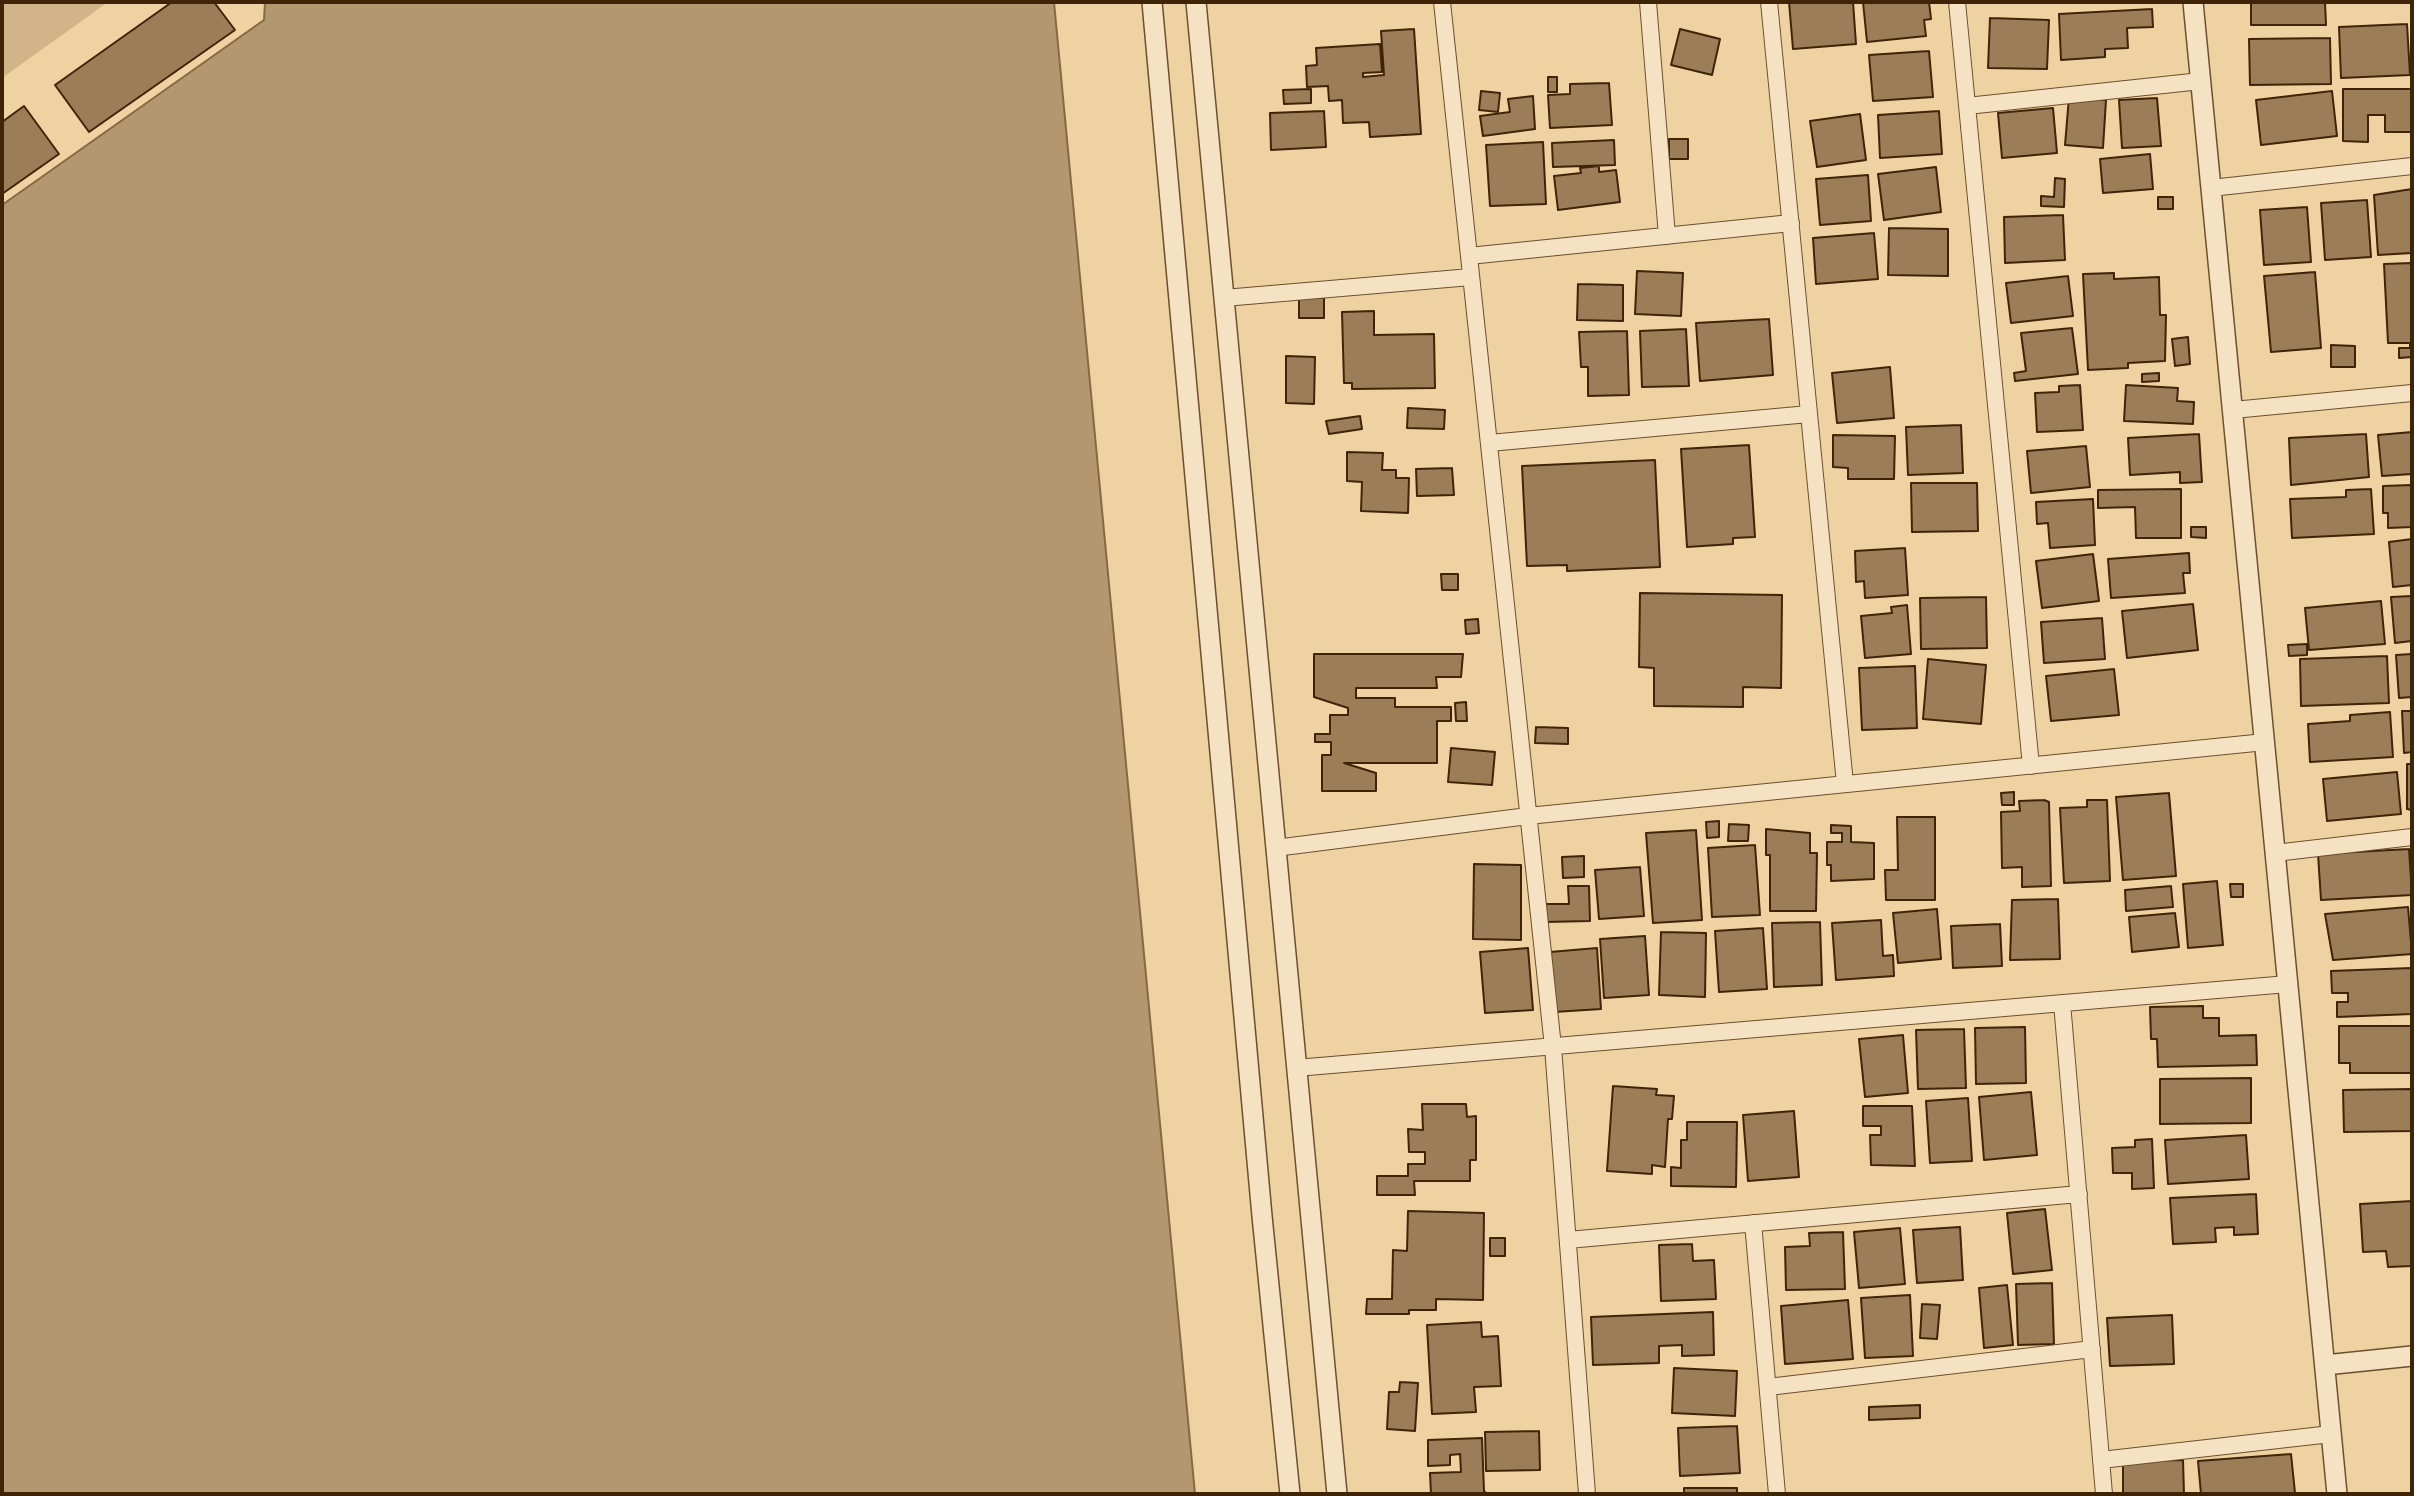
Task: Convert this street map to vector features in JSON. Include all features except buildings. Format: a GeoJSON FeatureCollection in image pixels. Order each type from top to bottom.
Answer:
{"type":"FeatureCollection","features":[{"type":"Feature","properties":{"kind":"street"},"geometry":{"type":"LineString","coordinates":[[1152,2],[1262,1216],[1290,1494]]}},
{"type":"Feature","properties":{"kind":"street"},"geometry":{"type":"LineString","coordinates":[[1196,2],[1337,1494]]}},
{"type":"Feature","properties":{"kind":"street"},"geometry":{"type":"LineString","coordinates":[[1442,2],[1553,1046],[1587,1494]]}},
{"type":"Feature","properties":{"kind":"street"},"geometry":{"type":"LineString","coordinates":[[1648,2],[1667,236]]}},
{"type":"Feature","properties":{"kind":"street"},"geometry":{"type":"LineString","coordinates":[[1769,2],[1845,784]]}},
{"type":"Feature","properties":{"kind":"street"},"geometry":{"type":"LineString","coordinates":[[1957,2],[2031,765]]}},
{"type":"Feature","properties":{"kind":"street"},"geometry":{"type":"LineString","coordinates":[[2193,2],[2337,1494]]}},
{"type":"Feature","properties":{"kind":"street"},"geometry":{"type":"LineString","coordinates":[[1968,106],[2201,81]]}},
{"type":"Feature","properties":{"kind":"street"},"geometry":{"type":"LineString","coordinates":[[2211,188],[2412,166]]}},
{"type":"Feature","properties":{"kind":"street"},"geometry":{"type":"LineString","coordinates":[[1469,256],[1791,223]]}},
{"type":"Feature","properties":{"kind":"street"},"geometry":{"type":"LineString","coordinates":[[1224,298],[1471,277]]}},
{"type":"Feature","properties":{"kind":"street"},"geometry":{"type":"LineString","coordinates":[[2233,410],[2412,393]]}},
{"type":"Feature","properties":{"kind":"street"},"geometry":{"type":"LineString","coordinates":[[1489,443],[1809,414]]}},
{"type":"Feature","properties":{"kind":"street"},"geometry":{"type":"LineString","coordinates":[[1275,848],[1528,816],[2265,742]]}},
{"type":"Feature","properties":{"kind":"street"},"geometry":{"type":"LineString","coordinates":[[2275,853],[2412,836]]}},
{"type":"Feature","properties":{"kind":"street"},"geometry":{"type":"LineString","coordinates":[[1296,1068],[2288,984]]}},
{"type":"Feature","properties":{"kind":"street"},"geometry":{"type":"LineString","coordinates":[[2062,1003],[2104,1494]]}},
{"type":"Feature","properties":{"kind":"street"},"geometry":{"type":"LineString","coordinates":[[1568,1240],[2079,1194]]}},
{"type":"Feature","properties":{"kind":"street"},"geometry":{"type":"LineString","coordinates":[[1753,1223],[1777,1494]]}},
{"type":"Feature","properties":{"kind":"street"},"geometry":{"type":"LineString","coordinates":[[1768,1387],[2092,1349]]}},
{"type":"Feature","properties":{"kind":"street"},"geometry":{"type":"LineString","coordinates":[[2325,1365],[2412,1356]]}},
{"type":"Feature","properties":{"kind":"street"},"geometry":{"type":"LineString","coordinates":[[2101,1460],[2331,1434]]}},
{"type":"Feature","properties":{"kind":"shaded area"},"geometry":{"type":"Polygon","coordinates":[[[2,2],[108,2],[2,78],[2,2]]]}},
{"type":"Feature","properties":{"kind":"shaded area"},"geometry":{"type":"Polygon","coordinates":[[[265,2],[1054,2],[1195,1494],[2,1494],[2,205],[264,20],[265,2]]]}}]}
